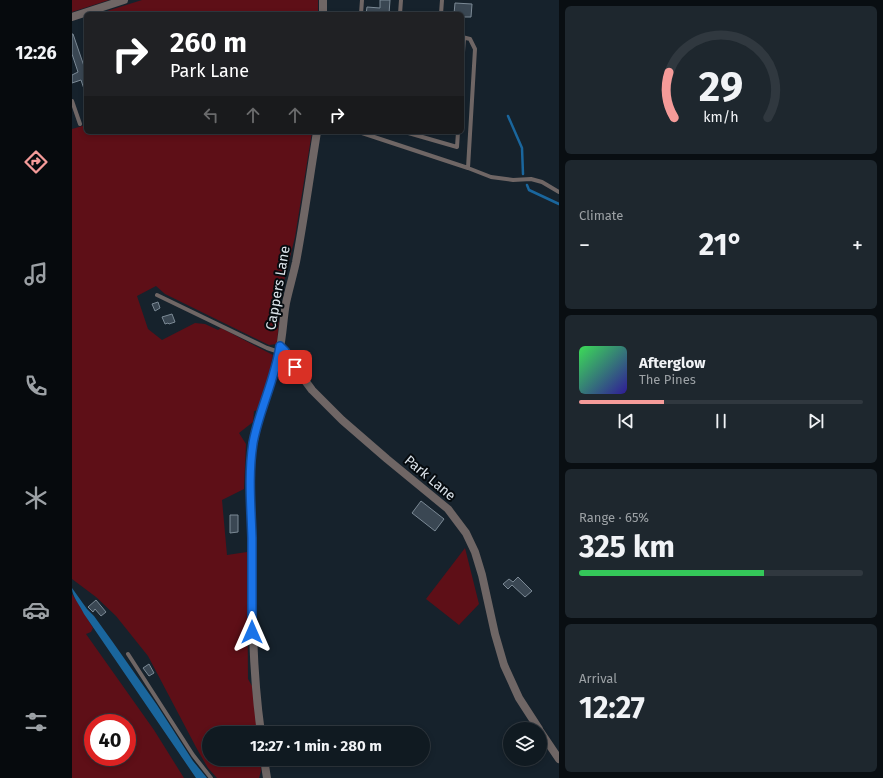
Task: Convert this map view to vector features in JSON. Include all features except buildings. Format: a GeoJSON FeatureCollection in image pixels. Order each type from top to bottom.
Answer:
{"type":"FeatureCollection","features":[{"type":"Feature","properties":{"kind":"street"},"geometry":{"type":"LineString","coordinates":[[87,12],[124,0]]}},
{"type":"Feature","properties":{"kind":"street"},"geometry":{"type":"LineString","coordinates":[[323,0],[323,12]]}},
{"type":"Feature","properties":{"kind":"street"},"geometry":{"type":"LineString","coordinates":[[72,17],[84,13]]}},
{"type":"Feature","properties":{"kind":"street","name":"Cappers Lane"},"geometry":{"type":"LineString","coordinates":[[260,726],[252,632],[251,462],[260,415],[273,379],[280,349],[286,304],[296,261],[318,134]]}},
{"type":"Feature","properties":{"kind":"street","name":"Park Lane"},"geometry":{"type":"LineString","coordinates":[[280,349],[285,351],[312,390],[342,420],[448,509],[466,533],[475,552],[482,575],[495,634],[504,665],[519,698],[534,722]]}},
{"type":"Feature","properties":{"kind":"street","name":"Park Lane"},"geometry":{"type":"LineString","coordinates":[[547,742],[559,759]]}},
{"type":"Feature","properties":{"kind":"street"},"geometry":{"type":"LineString","coordinates":[[265,766],[267,778]]}},
{"type":"Feature","properties":{"kind":"lane"},"geometry":{"type":"LineString","coordinates":[[361,12],[362,0]]}},
{"type":"Feature","properties":{"kind":"lane"},"geometry":{"type":"LineString","coordinates":[[400,12],[401,0]]}},
{"type":"Feature","properties":{"kind":"lane"},"geometry":{"type":"LineString","coordinates":[[441,12],[442,0]]}},
{"type":"Feature","properties":{"kind":"lane"},"geometry":{"type":"LineString","coordinates":[[464,37],[470,39],[475,49],[468,168]]}},
{"type":"Feature","properties":{"kind":"lane"},"geometry":{"type":"LineString","coordinates":[[72,101],[80,124]]}},
{"type":"Feature","properties":{"kind":"lane"},"geometry":{"type":"LineString","coordinates":[[365,134],[491,177],[512,180],[531,179],[542,182],[559,192]]}},
{"type":"Feature","properties":{"kind":"lane"},"geometry":{"type":"LineString","coordinates":[[412,134],[457,147],[458,134]]}},
{"type":"Feature","properties":{"kind":"lane"},"geometry":{"type":"LineString","coordinates":[[157,295],[267,348],[280,349]]}},
{"type":"Feature","properties":{"kind":"lane"},"geometry":{"type":"LineString","coordinates":[[128,654],[193,756],[211,778]]}},
{"type":"Feature","properties":{"kind":"shaded area"},"geometry":{"type":"Polygon","coordinates":[[[72,0],[109,0],[72,12],[72,0]]]}},
{"type":"Feature","properties":{"kind":"shaded area"},"geometry":{"type":"Polygon","coordinates":[[[142,0],[318,0],[318,12],[107,11],[142,0]]]}},
{"type":"Feature","properties":{"kind":"shaded area"},"geometry":{"type":"Polygon","coordinates":[[[84,126],[84,134],[312,134],[295,237],[281,293],[277,344],[269,345],[165,294],[156,286],[137,296],[148,329],[162,340],[195,323],[205,324],[218,330],[221,328],[273,355],[267,384],[258,410],[254,411],[253,422],[239,433],[246,444],[244,489],[222,500],[227,555],[247,552],[248,679],[252,686],[256,726],[202,726],[202,758],[148,656],[116,616],[96,597],[72,579],[72,129],[84,126]]]}},
{"type":"Feature","properties":{"kind":"shaded area"},"geometry":{"type":"Polygon","coordinates":[[[465,548],[479,604],[459,625],[426,599],[465,548]]]}},
{"type":"Feature","properties":{"kind":"shaded area"},"geometry":{"type":"Polygon","coordinates":[[[72,594],[93,628],[91,632],[86,634],[154,730],[184,778],[72,778],[72,594]]]}},
{"type":"Feature","properties":{"kind":"shaded area"},"geometry":{"type":"Polygon","coordinates":[[[207,766],[261,766],[261,771],[259,778],[217,778],[207,766]]]}},
{"type":"Feature","properties":{"kind":"water"},"geometry":{"type":"Polygon","coordinates":[[[72,588],[112,641],[157,705],[193,761],[207,778],[196,778],[84,614],[75,598],[72,588]]]}},
{"type":"Feature","properties":{"kind":"waterway"},"geometry":{"type":"LineString","coordinates":[[508,116],[522,148],[523,174]]}},
{"type":"Feature","properties":{"kind":"waterway"},"geometry":{"type":"LineString","coordinates":[[527,185],[529,190],[559,204]]}},
{"type":"Feature","properties":{"kind":"route"},"geometry":{"type":"LineString","coordinates":[[252,632],[252,537],[250,485],[254,442],[260,415],[273,379],[280,346],[295,367]]}}]}
